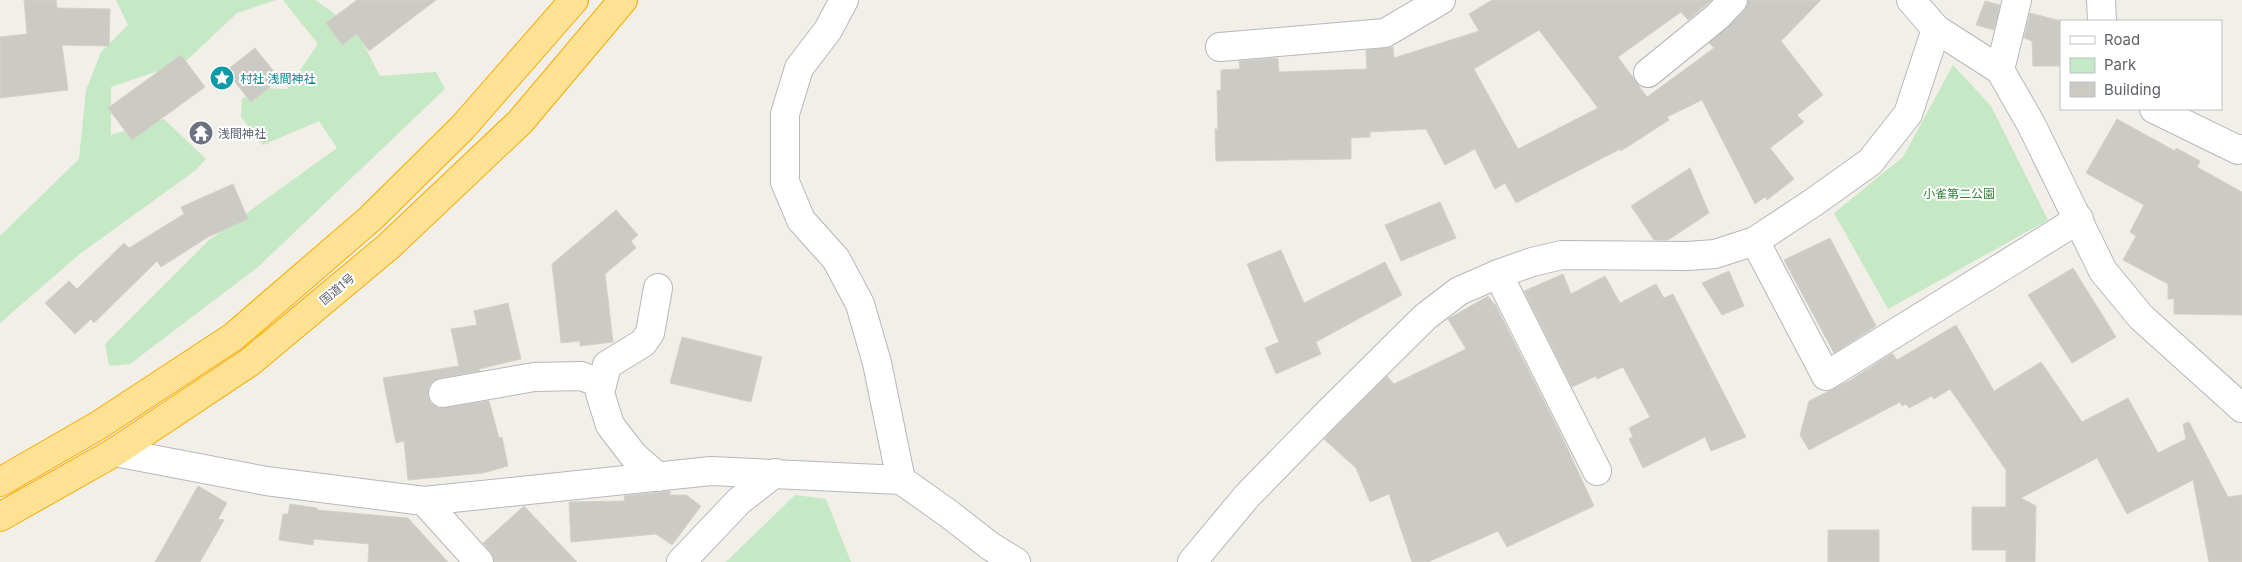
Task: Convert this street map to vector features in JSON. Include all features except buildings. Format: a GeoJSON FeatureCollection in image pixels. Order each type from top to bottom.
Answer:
{"type":"FeatureCollection","features":[{"type":"Feature","properties":{"kind":"highway"},"geometry":{"type":"LineString","coordinates":[[0,482],[99,425],[233,338],[378,211],[463,127],[574,0]]}},
{"type":"Feature","properties":{"kind":"highway","name":"国道1号"},"geometry":{"type":"LineString","coordinates":[[0,517],[115,452],[250,362],[389,246],[520,122],[623,0]]}},
{"type":"Feature","properties":{"kind":"street"},"geometry":{"type":"LineString","coordinates":[[844,0],[828,30],[799,68],[785,114],[785,182],[801,220],[836,258],[860,304],[877,363],[900,480]]}},
{"type":"Feature","properties":{"kind":"street"},"geometry":{"type":"LineString","coordinates":[[1220,47],[1385,32],[1441,0]]}},
{"type":"Feature","properties":{"kind":"street"},"geometry":{"type":"LineString","coordinates":[[1648,73],[1718,16],[1733,0]]}},
{"type":"Feature","properties":{"kind":"street"},"geometry":{"type":"LineString","coordinates":[[1912,0],[1936,29],[2000,70],[2031,124],[2104,271],[2141,317],[2242,408]]}},
{"type":"Feature","properties":{"kind":"street"},"geometry":{"type":"LineString","coordinates":[[2000,70],[2017,0]]}},
{"type":"Feature","properties":{"kind":"street"},"geometry":{"type":"LineString","coordinates":[[2101,0],[2102,20]]}},
{"type":"Feature","properties":{"kind":"street"},"geometry":{"type":"LineString","coordinates":[[1192,562],[1246,496],[1425,316],[1459,291],[1532,262],[1562,255],[1688,256],[1715,254],[1755,241],[1870,162],[1908,114],[1936,29]]}},
{"type":"Feature","properties":{"kind":"street"},"geometry":{"type":"LineString","coordinates":[[2156,110],[2238,150],[2242,150]]}},
{"type":"Feature","properties":{"kind":"street"},"geometry":{"type":"LineString","coordinates":[[1755,241],[1826,376],[2079,219]]}},
{"type":"Feature","properties":{"kind":"street"},"geometry":{"type":"LineString","coordinates":[[1498,274],[1596,471]]}},
{"type":"Feature","properties":{"kind":"street"},"geometry":{"type":"LineString","coordinates":[[658,288],[650,333],[643,343],[607,365],[600,393],[610,425],[633,455],[658,477]]}},
{"type":"Feature","properties":{"kind":"street"},"geometry":{"type":"LineString","coordinates":[[443,393],[534,377],[581,376],[602,384]]}},
{"type":"Feature","properties":{"kind":"street"},"geometry":{"type":"LineString","coordinates":[[115,452],[266,481],[424,501],[711,471],[900,480],[949,514],[990,546],[1016,562]]}},
{"type":"Feature","properties":{"kind":"street"},"geometry":{"type":"LineString","coordinates":[[681,562],[739,501],[775,473]]}},
{"type":"Feature","properties":{"kind":"street"},"geometry":{"type":"LineString","coordinates":[[424,501],[479,562]]}},
{"type":"Feature","properties":{"kind":"green space"},"geometry":{"type":"Polygon","coordinates":[[[116,0],[276,0],[237,13],[185,62],[111,87],[111,135],[164,119],[206,159],[196,170],[81,253],[0,323],[0,236],[79,159],[86,90],[101,52],[128,25],[116,0]]]}},
{"type":"Feature","properties":{"kind":"green space"},"geometry":{"type":"Polygon","coordinates":[[[283,0],[315,0],[331,11],[357,32],[380,76],[436,72],[445,89],[258,267],[130,364],[109,366],[105,344],[208,241],[337,148],[319,121],[263,145],[241,117],[242,99],[260,88],[287,89],[318,44],[283,0]]]}},
{"type":"Feature","properties":{"kind":"green space","name":"小雀第二公園"},"geometry":{"type":"Polygon","coordinates":[[[1953,65],[1991,106],[2048,220],[1888,309],[1834,213],[1903,157],[1953,65]]]}},
{"type":"Feature","properties":{"kind":"green space"},"geometry":{"type":"Polygon","coordinates":[[[795,495],[826,499],[851,562],[726,562],[795,495]]]}},
{"type":"Feature","properties":{"kind":"place","name":"村社 浅間神社"},"geometry":{"type":"Point","coordinates":[222,78]}},
{"type":"Feature","properties":{"kind":"place","name":"浅間神社"},"geometry":{"type":"Point","coordinates":[201,133]}}]}
